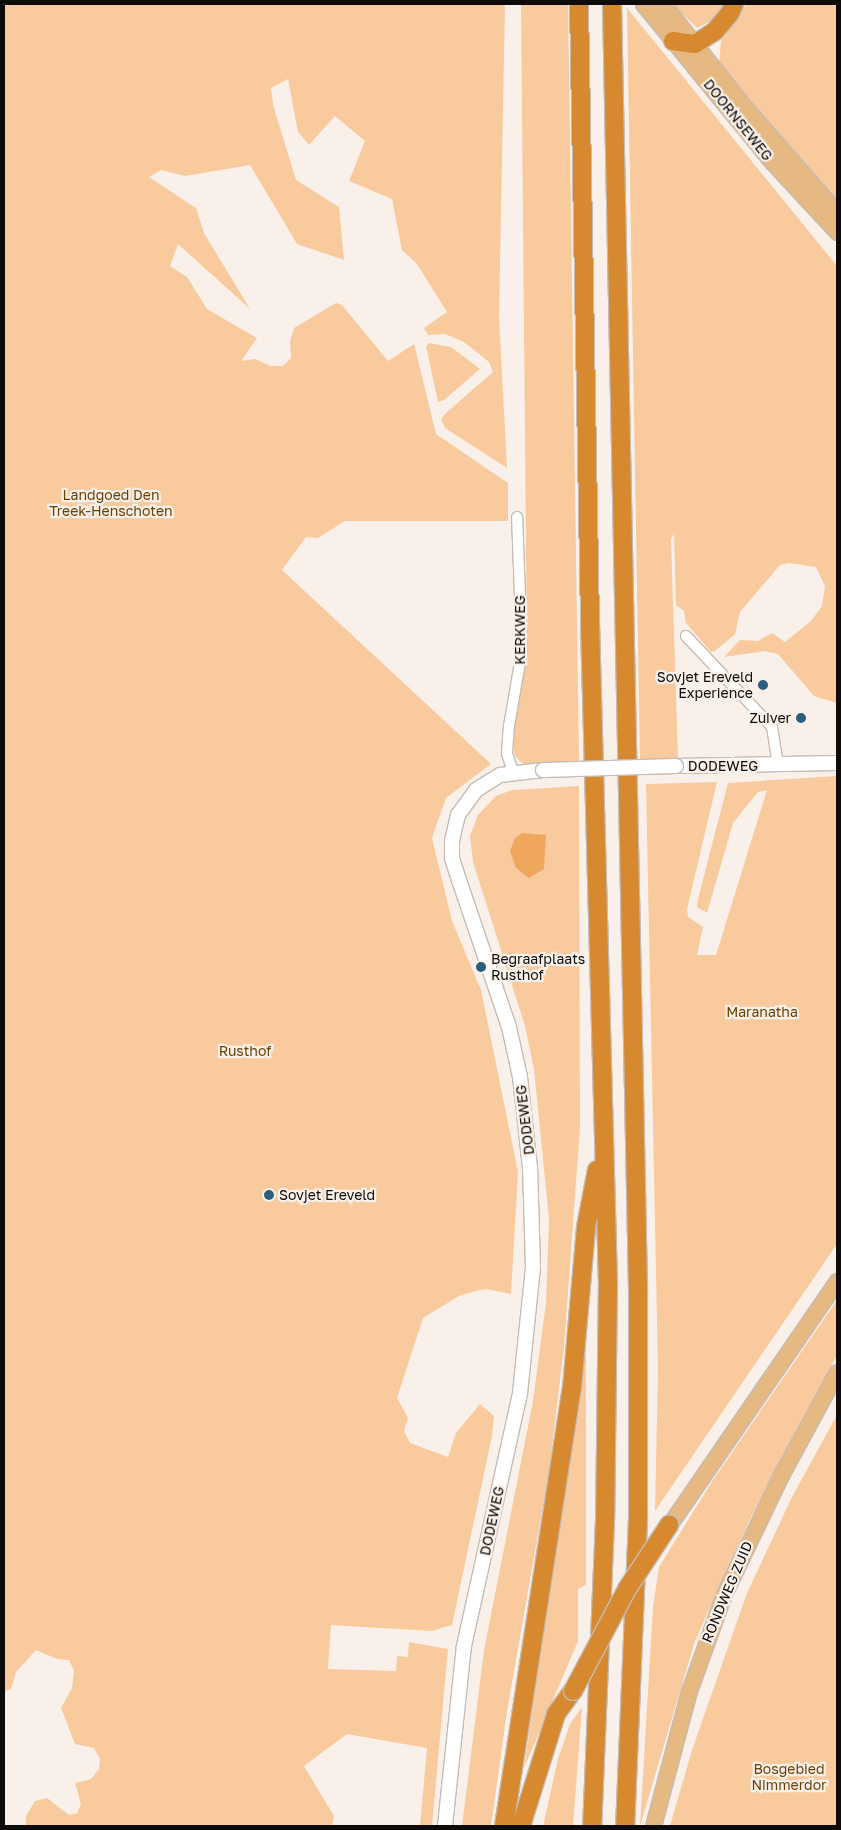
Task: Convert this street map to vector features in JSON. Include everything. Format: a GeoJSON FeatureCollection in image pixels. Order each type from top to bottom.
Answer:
{"type":"FeatureCollection","features":[{"type":"Feature","properties":{"kind":"highway"},"geometry":{"type":"LineString","coordinates":[[579,4],[602,1140],[608,1282],[605,1520],[592,1826]]}},
{"type":"Feature","properties":{"kind":"highway"},"geometry":{"type":"LineString","coordinates":[[612,4],[638,1293],[638,1519],[625,1826]]}},
{"type":"Feature","properties":{"kind":"highway"},"geometry":{"type":"LineString","coordinates":[[673,41],[695,44],[715,31],[730,14],[734,4]]}},
{"type":"Feature","properties":{"kind":"highway"},"geometry":{"type":"LineString","coordinates":[[504,1826],[572,1388],[586,1227],[602,1140]]}},
{"type":"Feature","properties":{"kind":"highway"},"geometry":{"type":"LineString","coordinates":[[533,1826],[550,1756],[573,1691],[622,1598],[669,1524]]}},
{"type":"Feature","properties":{"kind":"highway"},"geometry":{"type":"LineString","coordinates":[[521,1826],[556,1714],[573,1691]]}},
{"type":"Feature","properties":{"kind":"main road","name":"DOORNSEWEG"},"geometry":{"type":"LineString","coordinates":[[643,4],[772,162],[837,232]]}},
{"type":"Feature","properties":{"kind":"main road","name":"DOORNSEWEG"},"geometry":{"type":"LineString","coordinates":[[663,4],[742,104],[837,213]]}},
{"type":"Feature","properties":{"kind":"main road"},"geometry":{"type":"LineString","coordinates":[[669,1524],[837,1281]]}},
{"type":"Feature","properties":{"kind":"main road","name":"RONDWEG ZUID"},"geometry":{"type":"LineString","coordinates":[[653,1826],[689,1691],[724,1594],[781,1474],[837,1372]]}},
{"type":"Feature","properties":{"kind":"street","name":"KERKWEG"},"geometry":{"type":"LineString","coordinates":[[513,772],[508,753],[509,726],[522,651],[517,517]]}},
{"type":"Feature","properties":{"kind":"street"},"geometry":{"type":"LineString","coordinates":[[686,636],[772,727],[778,766]]}},
{"type":"Feature","properties":{"kind":"street","name":"DODEWEG"},"geometry":{"type":"LineString","coordinates":[[445,1826],[464,1646],[520,1393],[533,1267],[530,1168],[520,1077],[510,1027],[457,872],[452,841],[458,815],[476,790],[500,775],[513,772],[676,766],[778,766],[837,762]]}},
{"type":"Feature","properties":{"kind":"green space"},"geometry":{"type":"Polygon","coordinates":[[[4,4],[505,4],[499,317],[507,468],[445,428],[441,419],[447,412],[493,372],[489,362],[464,342],[445,334],[428,335],[424,328],[447,312],[417,264],[402,250],[392,199],[349,181],[365,141],[335,116],[309,145],[298,132],[288,79],[271,88],[273,105],[296,180],[339,207],[344,260],[297,244],[250,165],[185,176],[161,170],[149,177],[196,208],[204,233],[250,309],[178,244],[170,266],[187,277],[207,309],[257,338],[241,361],[255,359],[271,366],[283,366],[291,358],[290,341],[294,328],[336,303],[342,305],[388,361],[414,344],[436,434],[508,483],[508,521],[345,521],[318,538],[306,537],[282,570],[491,764],[446,798],[432,838],[452,921],[481,990],[518,1172],[511,1294],[486,1289],[476,1291],[459,1296],[423,1318],[397,1398],[408,1418],[404,1431],[410,1443],[448,1457],[456,1433],[480,1404],[494,1416],[492,1436],[452,1625],[432,1631],[331,1625],[328,1669],[396,1671],[397,1656],[408,1657],[409,1642],[448,1649],[432,1826],[420,1826],[427,1748],[347,1734],[304,1766],[334,1816],[332,1826],[26,1826],[26,1816],[35,1801],[47,1798],[69,1815],[77,1813],[81,1804],[75,1783],[91,1779],[99,1769],[100,1759],[94,1748],[75,1744],[61,1708],[72,1688],[74,1671],[69,1660],[57,1659],[36,1650],[16,1672],[11,1689],[4,1692],[4,4]]]}},
{"type":"Feature","properties":{"kind":"green space"},"geometry":{"type":"Polygon","coordinates":[[[521,4],[568,4],[579,763],[523,764],[515,756],[512,740],[527,655],[521,4]]]}},
{"type":"Feature","properties":{"kind":"green space"},"geometry":{"type":"Polygon","coordinates":[[[672,4],[725,4],[711,21],[697,28],[672,4]]]}},
{"type":"Feature","properties":{"kind":"green space"},"geometry":{"type":"Polygon","coordinates":[[[746,4],[837,4],[837,205],[719,65],[721,41],[746,4]]]}},
{"type":"Feature","properties":{"kind":"green space"},"geometry":{"type":"Polygon","coordinates":[[[627,8],[837,266],[837,703],[814,696],[778,654],[765,651],[724,657],[740,640],[758,641],[772,633],[785,642],[811,621],[822,606],[825,586],[816,567],[789,563],[780,565],[740,612],[735,634],[715,651],[711,652],[686,623],[684,611],[676,605],[674,534],[671,539],[678,759],[640,760],[627,8]]]}},
{"type":"Feature","properties":{"kind":"green space"},"geometry":{"type":"Polygon","coordinates":[[[429,343],[451,347],[480,369],[444,400],[438,402],[426,346],[429,343]]]}},
{"type":"Feature","properties":{"kind":"green space","name":"Maranatha"},"geometry":{"type":"Polygon","coordinates":[[[837,776],[837,1244],[655,1511],[658,1370],[646,784],[717,782],[687,909],[688,917],[703,927],[697,955],[716,955],[767,790],[758,792],[733,823],[707,913],[697,907],[698,899],[728,783],[837,776]]]}},
{"type":"Feature","properties":{"kind":"green space"},"geometry":{"type":"Polygon","coordinates":[[[579,786],[580,1127],[564,1347],[549,1472],[507,1711],[491,1826],[462,1826],[484,1650],[533,1401],[546,1303],[549,1220],[534,1069],[525,1026],[473,862],[470,836],[478,815],[496,796],[512,790],[579,786]]]}},
{"type":"Feature","properties":{"kind":"green space"},"geometry":{"type":"Polygon","coordinates":[[[837,1300],[837,1355],[749,1521],[695,1641],[640,1826],[653,1607],[659,1567],[713,1480],[837,1300]]]}},
{"type":"Feature","properties":{"kind":"green space"},"geometry":{"type":"Polygon","coordinates":[[[586,1314],[586,1585],[578,1589],[578,1641],[524,1768],[568,1466],[586,1314]]]}},
{"type":"Feature","properties":{"kind":"green space","name":"Bosgebied Nimmerdor"},"geometry":{"type":"Polygon","coordinates":[[[837,1415],[837,1826],[670,1826],[692,1750],[747,1593],[792,1497],[837,1415]]]}},
{"type":"Feature","properties":{"kind":"green space"},"geometry":{"type":"Polygon","coordinates":[[[582,1707],[573,1826],[543,1826],[558,1759],[570,1724],[582,1707]]]}},
{"type":"Feature","properties":{"kind":"shaded area"},"geometry":{"type":"Polygon","coordinates":[[[522,833],[546,835],[544,869],[529,878],[516,868],[510,851],[515,838],[522,833]]]}},
{"type":"Feature","properties":{"kind":"place","name":"Sovjet Ereveld Experience"},"geometry":{"type":"Point","coordinates":[763,685]}},
{"type":"Feature","properties":{"kind":"place","name":"Zuiver"},"geometry":{"type":"Point","coordinates":[801,718]}},
{"type":"Feature","properties":{"kind":"place","name":"Begraafplaats Rusthof"},"geometry":{"type":"Point","coordinates":[481,967]}},
{"type":"Feature","properties":{"kind":"place","name":"Sovjet Ereveld"},"geometry":{"type":"Point","coordinates":[269,1195]}},
{"type":"Feature","properties":{"kind":"park label","name":"Landgoed Den Treek-Henschoten"},"geometry":{"type":"Point","coordinates":[111,504]}},
{"type":"Feature","properties":{"kind":"park label","name":"Rusthof"},"geometry":{"type":"Point","coordinates":[245,1051]}}]}
